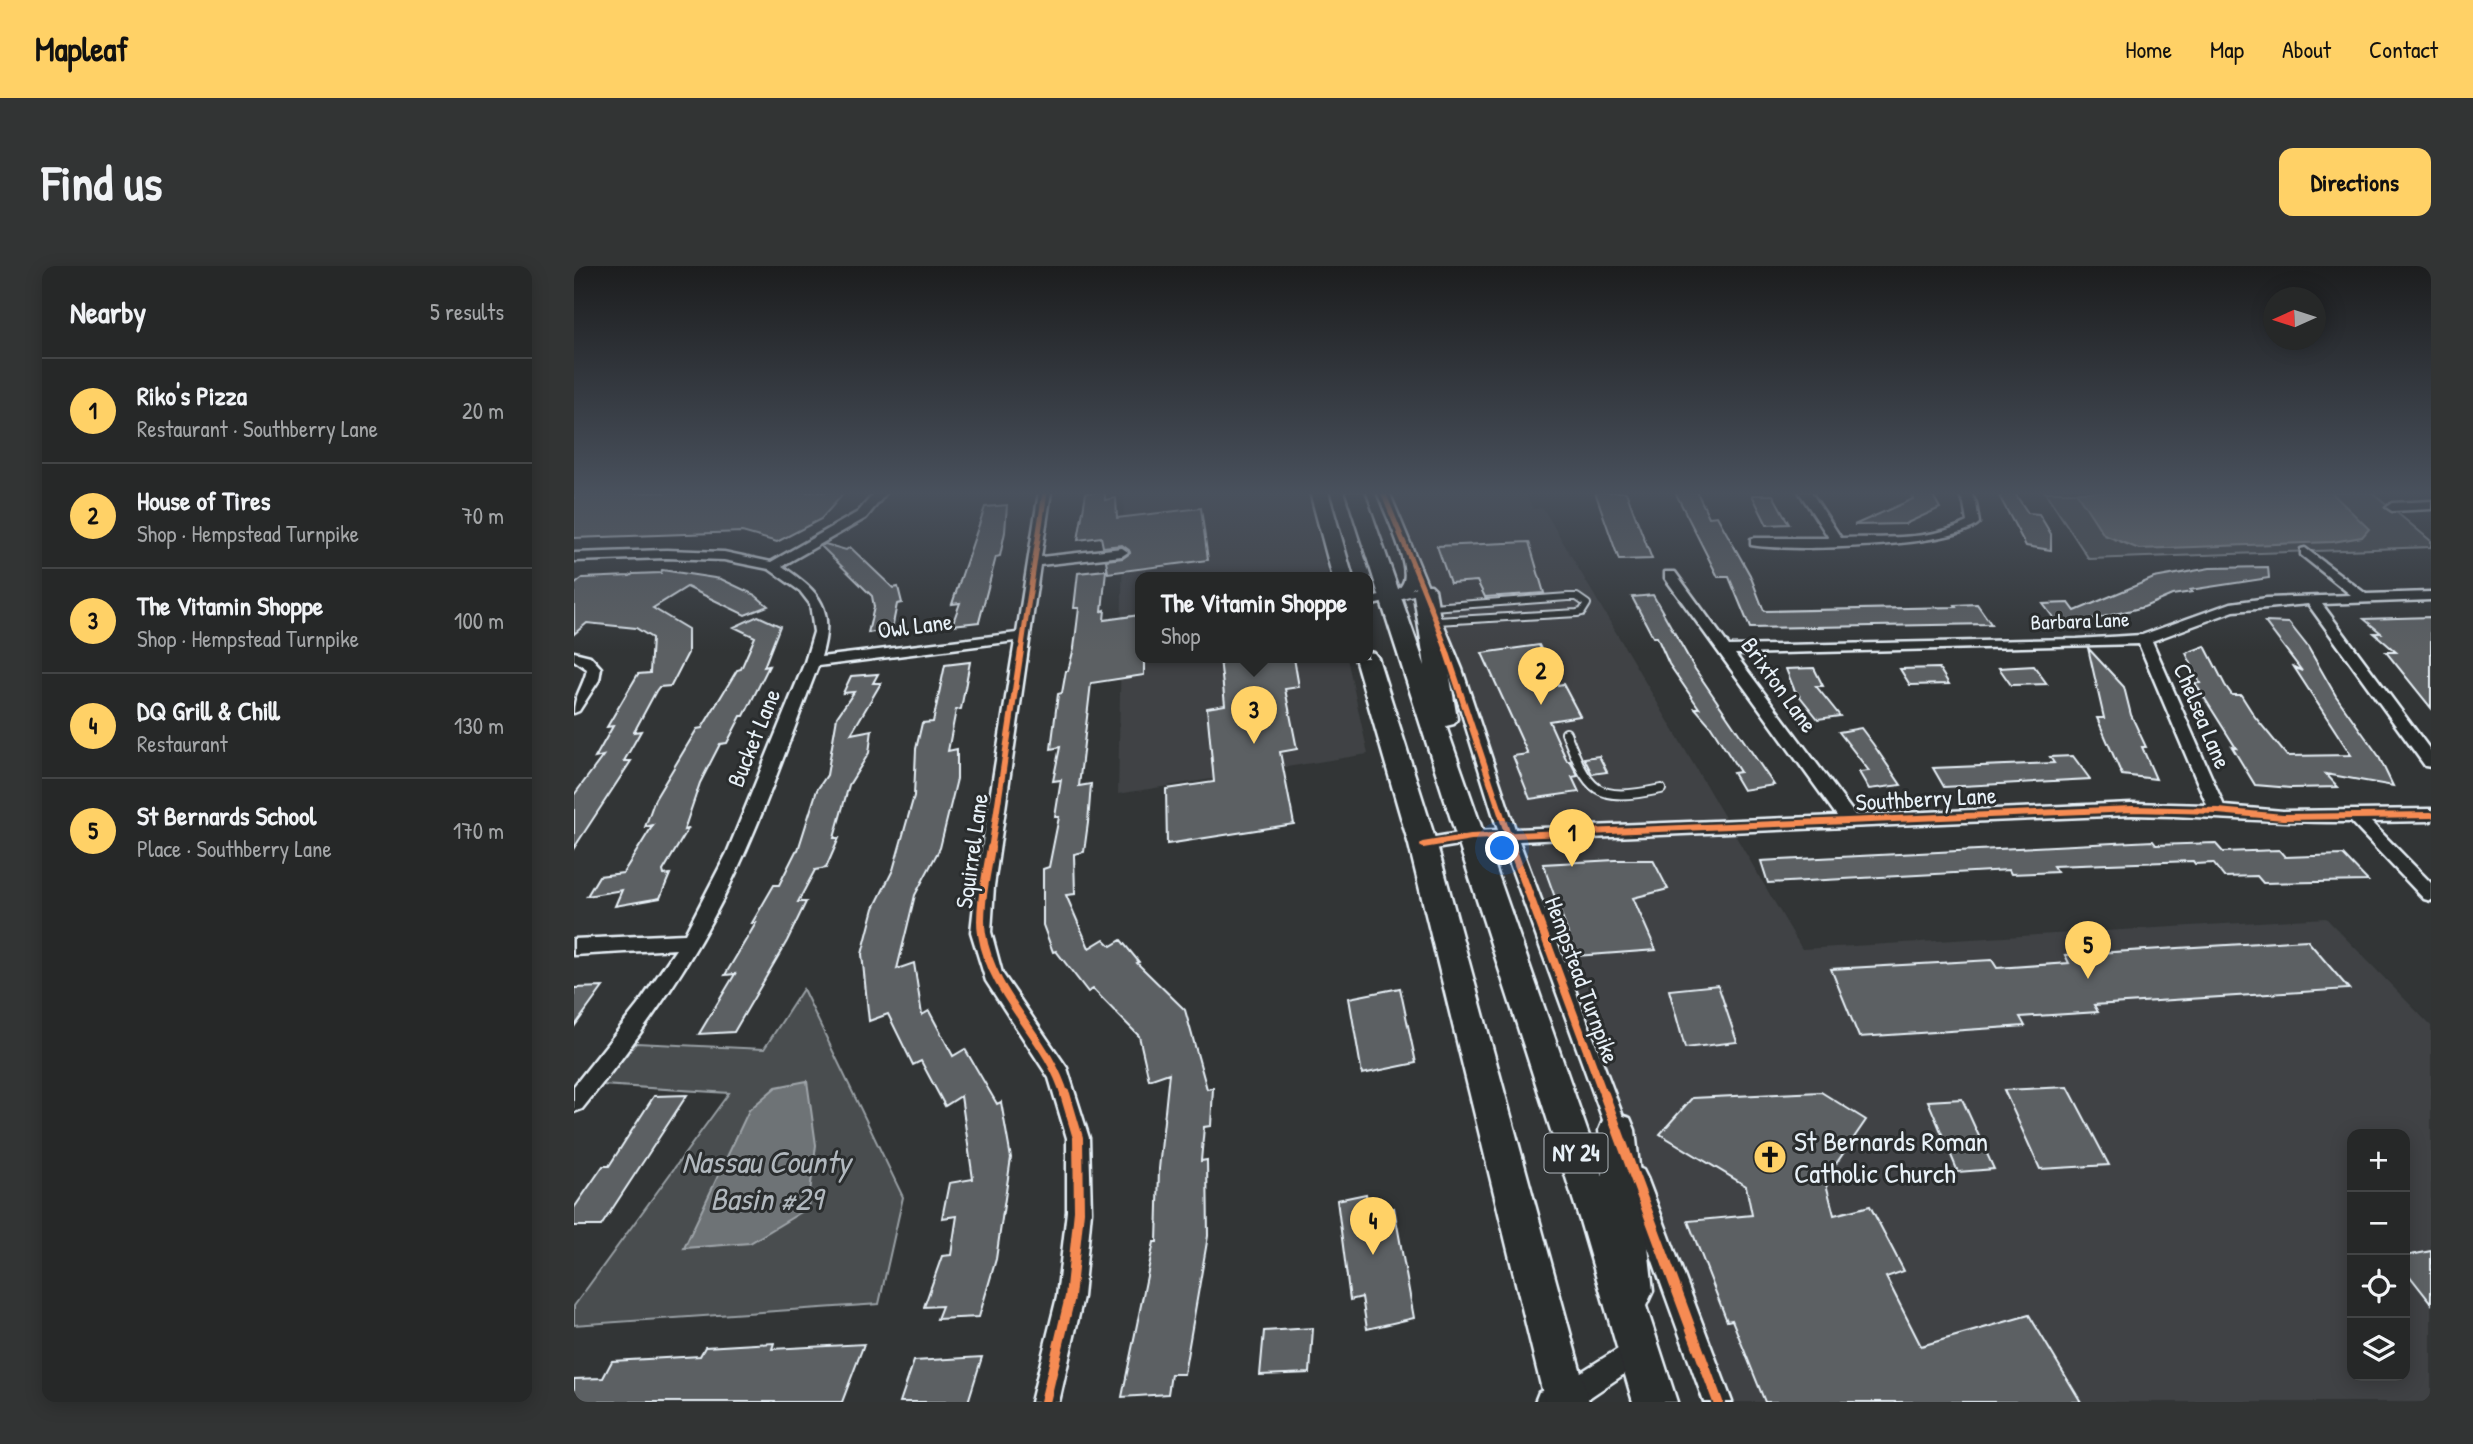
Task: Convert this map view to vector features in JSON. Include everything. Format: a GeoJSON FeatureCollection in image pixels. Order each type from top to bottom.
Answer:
{"type":"FeatureCollection","features":[{"type":"Feature","properties":{"kind":"main road"},"geometry":{"type":"LineString","coordinates":[[1334,545],[1341,572]]}},
{"type":"Feature","properties":{"kind":"main road","name":"NY 24"},"geometry":{"type":"LineString","coordinates":[[1367,545],[1373,572]]}},
{"type":"Feature","properties":{"kind":"main road","name":"NY 24"},"geometry":{"type":"LineString","coordinates":[[1373,574],[1379,601],[1457,794],[1599,1221],[1655,1402]]}},
{"type":"Feature","properties":{"kind":"main road"},"geometry":{"type":"LineString","coordinates":[[1431,606],[1457,794]]}},
{"type":"Feature","properties":{"kind":"main road","name":"NY 24"},"geometry":{"type":"LineString","coordinates":[[1368,663],[1423,845],[1561,1400]]}},
{"type":"Feature","properties":{"kind":"main road"},"geometry":{"type":"LineString","coordinates":[[1617,1130],[1639,1349]]}},
{"type":"Feature","properties":{"kind":"street"},"geometry":{"type":"LineString","coordinates":[[774,566],[811,545]]}},
{"type":"Feature","properties":{"kind":"street","name":"Squirrel Lane"},"geometry":{"type":"LineString","coordinates":[[1037,545],[985,886],[981,932],[993,975],[1059,1075],[1078,1138],[1079,1211],[1070,1297],[1045,1402]]}},
{"type":"Feature","properties":{"kind":"street","name":"Hempstead Turnpike"},"geometry":{"type":"LineString","coordinates":[[1403,545],[1431,606],[1508,836],[1718,1402]]}},
{"type":"Feature","properties":{"kind":"street"},"geometry":{"type":"LineString","coordinates":[[1035,562],[1122,552]]}},
{"type":"Feature","properties":{"kind":"street"},"geometry":{"type":"LineString","coordinates":[[2305,552],[2364,599]]}},
{"type":"Feature","properties":{"kind":"street","name":"Bucket Lane"},"geometry":{"type":"LineString","coordinates":[[574,557],[666,554],[724,556],[774,566],[805,588],[817,604],[821,632],[812,662],[727,871],[691,941],[669,978],[621,1045],[574,1102]]}},
{"type":"Feature","properties":{"kind":"street"},"geometry":{"type":"LineString","coordinates":[[1379,601],[1410,583],[1410,565]]}},
{"type":"Feature","properties":{"kind":"street","name":"Brixton Lane"},"geometry":{"type":"LineString","coordinates":[[1670,575],[1850,822]]}},
{"type":"Feature","properties":{"kind":"street","name":"Barbara Lane"},"geometry":{"type":"LineString","coordinates":[[1725,650],[2077,643],[2144,639],[2231,607],[2312,600],[2431,596]]}},
{"type":"Feature","properties":{"kind":"street"},"geometry":{"type":"LineString","coordinates":[[2312,600],[2431,762]]}},
{"type":"Feature","properties":{"kind":"street","name":"Owl Lane"},"geometry":{"type":"LineString","coordinates":[[812,662],[1023,635]]}},
{"type":"Feature","properties":{"kind":"street","name":"Chelsea Lane"},"geometry":{"type":"LineString","coordinates":[[2144,639],[2218,811]]}},
{"type":"Feature","properties":{"kind":"street"},"geometry":{"type":"LineString","coordinates":[[574,656],[585,659],[594,668],[592,680],[574,708]]}},
{"type":"Feature","properties":{"kind":"street","name":"Southberry Lane"},"geometry":{"type":"LineString","coordinates":[[1423,845],[1471,837],[2132,809],[2218,811],[2283,817],[2431,815]]}},
{"type":"Feature","properties":{"kind":"street"},"geometry":{"type":"LineString","coordinates":[[2357,818],[2431,894]]}},
{"type":"Feature","properties":{"kind":"street"},"geometry":{"type":"LineString","coordinates":[[574,947],[691,941]]}},
{"type":"Feature","properties":{"kind":"street"},"geometry":{"type":"LineString","coordinates":[[1561,1400],[1639,1349]]}},
{"type":"Feature","properties":{"kind":"lane"},"geometry":{"type":"LineString","coordinates":[[1379,601],[1431,606],[1577,613],[1582,612],[1587,604],[1577,597],[1568,597],[1431,606]]}},
{"type":"Feature","properties":{"kind":"lane"},"geometry":{"type":"LineString","coordinates":[[1566,733],[1585,780],[1597,788],[1613,795],[1628,796],[1661,789]]}},
{"type":"Feature","properties":{"kind":"shaded area"},"geometry":{"type":"Polygon","coordinates":[[[1123,545],[1321,545],[1327,572],[1135,572],[1135,663],[1348,663],[1368,754],[1118,794],[1123,545]]]}},
{"type":"Feature","properties":{"kind":"shaded area"},"geometry":{"type":"Polygon","coordinates":[[[1411,545],[1565,545],[1802,949],[2326,918],[2431,1026],[2431,1402],[1717,1402],[1411,545]]]}},
{"type":"Feature","properties":{"kind":"shaded area"},"geometry":{"type":"Polygon","coordinates":[[[2080,545],[2431,545],[2431,547],[2089,559],[2080,545]]]}},
{"type":"Feature","properties":{"kind":"shaded area"},"geometry":{"type":"Polygon","coordinates":[[[803,989],[903,1197],[879,1304],[574,1325],[574,1306],[729,1093],[602,1085],[636,1043],[764,1049],[803,989]]]}},
{"type":"Feature","properties":{"kind":"water"},"geometry":{"type":"Polygon","coordinates":[[[2129,545],[2249,545],[2139,549],[2129,545]]]}},
{"type":"Feature","properties":{"kind":"water","name":"Nassau County Basin #29"},"geometry":{"type":"Polygon","coordinates":[[[807,1081],[816,1145],[808,1208],[750,1243],[684,1248],[749,1110],[776,1087],[807,1081]]]}},
{"type":"Feature","properties":{"kind":"building"},"geometry":{"type":"Polygon","coordinates":[[[829,545],[846,550],[850,547],[893,588],[898,587],[902,603],[897,604],[892,629],[868,633],[874,607],[872,596],[821,546],[829,545]]]}},
{"type":"Feature","properties":{"kind":"building"},"geometry":{"type":"Polygon","coordinates":[[[972,545],[1002,545],[1000,556],[996,557],[979,622],[952,625],[960,603],[952,604],[972,545]]]}},
{"type":"Feature","properties":{"kind":"building"},"geometry":{"type":"Polygon","coordinates":[[[1122,545],[1206,545],[1208,560],[1108,573],[1106,560],[1123,558],[1130,553],[1122,545]]]}},
{"type":"Feature","properties":{"kind":"building"},"geometry":{"type":"Polygon","coordinates":[[[1530,545],[1544,593],[1485,597],[1477,581],[1450,583],[1437,546],[1530,545]]]}},
{"type":"Feature","properties":{"kind":"building"},"geometry":{"type":"Polygon","coordinates":[[[1614,545],[1647,545],[1652,559],[1619,560],[1614,545]]]}},
{"type":"Feature","properties":{"kind":"building"},"geometry":{"type":"Polygon","coordinates":[[[1702,545],[1733,545],[1750,575],[1764,611],[1956,607],[1955,605],[1977,604],[1991,624],[1750,628],[1729,577],[1718,577],[1702,545]]]}},
{"type":"Feature","properties":{"kind":"building"},"geometry":{"type":"Polygon","coordinates":[[[2051,545],[2051,550],[2026,546],[2051,545]]]}},
{"type":"Feature","properties":{"kind":"building"},"geometry":{"type":"Polygon","coordinates":[[[2268,567],[2269,578],[2190,590],[2192,592],[2172,595],[2144,607],[2062,627],[2043,604],[2069,603],[2075,611],[2154,578],[2210,568],[2268,567]]]}},
{"type":"Feature","properties":{"kind":"building"},"geometry":{"type":"Polygon","coordinates":[[[662,570],[721,579],[755,595],[768,606],[745,615],[687,587],[653,608],[688,629],[688,653],[671,686],[659,687],[656,691],[634,732],[641,731],[624,761],[631,761],[574,848],[574,795],[603,756],[595,758],[613,726],[607,727],[638,674],[650,673],[652,638],[636,628],[587,623],[574,634],[574,585],[583,578],[661,573],[662,570]]]}},
{"type":"Feature","properties":{"kind":"building"},"geometry":{"type":"Polygon","coordinates":[[[1106,570],[1102,611],[1105,610],[1104,620],[1135,616],[1135,663],[1144,663],[1144,675],[1091,683],[1079,786],[1091,784],[1088,823],[1084,852],[1074,854],[1075,894],[1066,895],[1089,948],[1104,939],[1111,946],[1121,940],[1139,962],[1137,963],[1185,1010],[1207,1089],[1213,1088],[1211,1126],[1204,1127],[1201,1161],[1207,1160],[1208,1236],[1184,1374],[1171,1374],[1168,1394],[1122,1397],[1154,1242],[1157,1242],[1159,1169],[1169,1073],[1149,1080],[1139,1036],[1093,989],[1088,992],[1056,951],[1053,952],[1043,925],[1043,869],[1049,867],[1059,817],[1055,817],[1061,780],[1053,781],[1060,747],[1051,749],[1058,694],[1062,693],[1074,648],[1079,608],[1074,608],[1078,573],[1106,570]]]}},
{"type":"Feature","properties":{"kind":"building"},"geometry":{"type":"Polygon","coordinates":[[[1653,595],[1695,669],[1774,785],[1743,790],[1733,773],[1740,772],[1710,725],[1695,708],[1699,708],[1669,664],[1657,637],[1653,637],[1632,597],[1653,595]]]}},
{"type":"Feature","properties":{"kind":"building"},"geometry":{"type":"Polygon","coordinates":[[[758,616],[780,626],[764,667],[769,666],[744,716],[741,716],[727,743],[720,744],[700,783],[684,830],[688,829],[663,871],[664,875],[670,874],[660,898],[615,906],[622,890],[587,896],[599,876],[623,873],[653,825],[645,827],[655,799],[697,729],[702,728],[737,670],[741,669],[755,637],[734,627],[758,616]]]}},
{"type":"Feature","properties":{"kind":"building"},"geometry":{"type":"Polygon","coordinates":[[[2431,617],[2431,708],[2386,652],[2396,652],[2374,633],[2381,633],[2364,619],[2431,617]]]}},
{"type":"Feature","properties":{"kind":"building"},"geometry":{"type":"Polygon","coordinates":[[[2265,622],[2289,623],[2308,647],[2336,696],[2378,755],[2393,786],[2326,774],[2338,787],[2291,788],[2255,785],[2232,747],[2236,748],[2195,683],[2200,683],[2186,653],[2205,646],[2232,695],[2241,695],[2287,756],[2351,755],[2294,667],[2302,671],[2265,622]]]}},
{"type":"Feature","properties":{"kind":"building"},"geometry":{"type":"Polygon","coordinates":[[[1539,645],[1558,685],[1563,684],[1580,716],[1549,721],[1567,761],[1570,761],[1578,776],[1572,777],[1579,792],[1530,799],[1513,756],[1528,754],[1482,653],[1539,645]]]}},
{"type":"Feature","properties":{"kind":"building"},"geometry":{"type":"Polygon","coordinates":[[[2088,648],[2124,687],[2131,715],[2146,747],[2142,747],[2156,779],[2122,775],[2097,718],[2104,718],[2088,648]]]}},
{"type":"Feature","properties":{"kind":"building"},"geometry":{"type":"Polygon","coordinates":[[[970,662],[961,709],[956,710],[948,751],[957,749],[957,779],[940,848],[915,895],[897,969],[914,963],[922,1015],[929,1011],[953,1056],[965,1049],[997,1104],[1001,1102],[1011,1158],[996,1259],[979,1317],[937,1319],[942,1306],[924,1307],[942,1256],[951,1255],[957,1216],[942,1218],[949,1183],[973,1179],[961,1096],[945,1106],[921,1061],[913,1065],[888,1014],[869,1021],[862,954],[874,908],[893,870],[914,796],[916,749],[922,723],[933,722],[945,665],[970,662]]]}},
{"type":"Feature","properties":{"kind":"building"},"geometry":{"type":"Polygon","coordinates":[[[1221,663],[1295,663],[1299,687],[1285,689],[1297,749],[1280,752],[1294,824],[1167,844],[1166,789],[1214,782],[1207,708],[1225,705],[1221,663]]]}},
{"type":"Feature","properties":{"kind":"building"},"geometry":{"type":"Polygon","coordinates":[[[2034,666],[2047,684],[2011,685],[1999,668],[2034,666]]]}},
{"type":"Feature","properties":{"kind":"building"},"geometry":{"type":"Polygon","coordinates":[[[1814,668],[1823,686],[1816,686],[1840,716],[1818,719],[1794,689],[1786,669],[1814,668]]]}},
{"type":"Feature","properties":{"kind":"building"},"geometry":{"type":"Polygon","coordinates":[[[1939,668],[1949,684],[1910,685],[1900,669],[1939,668]]]}},
{"type":"Feature","properties":{"kind":"building"},"geometry":{"type":"Polygon","coordinates":[[[878,674],[873,683],[881,683],[851,734],[872,730],[869,753],[849,785],[834,838],[839,838],[826,868],[815,870],[798,902],[806,902],[787,941],[734,1032],[699,1034],[735,974],[725,975],[756,923],[752,923],[774,885],[779,885],[798,850],[817,790],[827,775],[837,717],[854,692],[843,693],[851,676],[878,674]]]}},
{"type":"Feature","properties":{"kind":"building"},"geometry":{"type":"Polygon","coordinates":[[[1861,728],[1901,785],[1869,789],[1859,772],[1869,771],[1839,732],[1861,728]]]}},
{"type":"Feature","properties":{"kind":"building"},"geometry":{"type":"Polygon","coordinates":[[[1599,756],[1607,772],[1592,774],[1584,758],[1599,756]]]}},
{"type":"Feature","properties":{"kind":"building"},"geometry":{"type":"Polygon","coordinates":[[[2073,756],[2090,779],[1944,787],[1933,768],[2054,763],[2050,757],[2073,756]]]}},
{"type":"Feature","properties":{"kind":"building"},"geometry":{"type":"Polygon","coordinates":[[[2153,841],[2156,845],[2215,843],[2223,852],[2279,850],[2285,857],[2343,855],[2368,881],[2263,883],[2257,876],[2224,877],[2213,863],[2195,864],[2193,861],[2053,866],[2057,872],[2011,874],[2009,870],[1768,883],[1761,861],[2153,841]]]}},
{"type":"Feature","properties":{"kind":"building"},"geometry":{"type":"Polygon","coordinates":[[[1653,860],[1668,889],[1633,898],[1656,950],[1576,956],[1543,864],[1653,860]]]}},
{"type":"Feature","properties":{"kind":"building"},"geometry":{"type":"Polygon","coordinates":[[[2307,940],[2349,989],[2094,1005],[2098,1012],[2020,1017],[2025,1026],[1859,1037],[1831,969],[1992,960],[1997,968],[2069,963],[2065,955],[2307,940]]]}},
{"type":"Feature","properties":{"kind":"building"},"geometry":{"type":"Polygon","coordinates":[[[1718,985],[1737,1042],[1685,1048],[1669,990],[1718,985]]]}},
{"type":"Feature","properties":{"kind":"building"},"geometry":{"type":"Polygon","coordinates":[[[603,987],[574,1027],[574,988],[603,987]]]}},
{"type":"Feature","properties":{"kind":"building"},"geometry":{"type":"Polygon","coordinates":[[[1400,988],[1416,1063],[1362,1074],[1349,998],[1400,988]]]}},
{"type":"Feature","properties":{"kind":"building"},"geometry":{"type":"Polygon","coordinates":[[[2068,1087],[2109,1165],[2040,1169],[2004,1090],[2068,1087]]]}},
{"type":"Feature","properties":{"kind":"building"},"geometry":{"type":"Polygon","coordinates":[[[1821,1092],[1866,1120],[1825,1180],[1834,1215],[1870,1206],[1904,1271],[1886,1277],[1921,1346],[2029,1315],[2081,1402],[1765,1402],[1732,1320],[1727,1321],[1688,1221],[1752,1215],[1746,1186],[1660,1134],[1692,1098],[1821,1092]]]}},
{"type":"Feature","properties":{"kind":"building"},"geometry":{"type":"Polygon","coordinates":[[[687,1095],[601,1226],[574,1226],[574,1208],[603,1166],[609,1166],[654,1096],[687,1095]]]}},
{"type":"Feature","properties":{"kind":"building"},"geometry":{"type":"Polygon","coordinates":[[[1962,1099],[1994,1169],[1958,1172],[1928,1101],[1962,1099]]]}},
{"type":"Feature","properties":{"kind":"building"},"geometry":{"type":"Polygon","coordinates":[[[1366,1194],[1369,1213],[1394,1208],[1414,1318],[1367,1329],[1362,1297],[1350,1300],[1337,1200],[1366,1194]]]}},
{"type":"Feature","properties":{"kind":"building"},"geometry":{"type":"Polygon","coordinates":[[[2431,1251],[2431,1303],[2410,1276],[2410,1255],[2431,1251]]]}},
{"type":"Feature","properties":{"kind":"building"},"geometry":{"type":"Polygon","coordinates":[[[1313,1328],[1310,1373],[1260,1375],[1264,1331],[1313,1328]]]}},
{"type":"Feature","properties":{"kind":"building"},"geometry":{"type":"Polygon","coordinates":[[[774,1343],[772,1349],[864,1344],[842,1402],[574,1402],[574,1379],[603,1378],[612,1361],[700,1356],[705,1347],[774,1343]]]}},
{"type":"Feature","properties":{"kind":"building"},"geometry":{"type":"Polygon","coordinates":[[[982,1357],[968,1402],[900,1402],[914,1361],[982,1357]]]}},
{"type":"Feature","properties":{"kind":"cycle path"},"geometry":{"type":"LineString","coordinates":[[1037,545],[985,886],[981,932],[993,975],[1059,1075],[1078,1138],[1079,1211],[1070,1297],[1045,1402]]}},
{"type":"Feature","properties":{"kind":"cycle path"},"geometry":{"type":"LineString","coordinates":[[1403,545],[1432,607],[1516,859],[1718,1402]]}},
{"type":"Feature","properties":{"kind":"cycle path"},"geometry":{"type":"LineString","coordinates":[[1423,845],[1471,837],[2132,809],[2218,811],[2283,817],[2431,815]]}},
{"type":"Feature","properties":{"kind":"place","name":"House of Tires"},"geometry":{"type":"Point","coordinates":[1541,705]}},
{"type":"Feature","properties":{"kind":"place","name":"The Vitamin Shoppe"},"geometry":{"type":"Point","coordinates":[1254,744]}},
{"type":"Feature","properties":{"kind":"place","name":"Riko's Pizza"},"geometry":{"type":"Point","coordinates":[1572,867]}},
{"type":"Feature","properties":{"kind":"place","name":"St Bernards School"},"geometry":{"type":"Point","coordinates":[2088,979]}},
{"type":"Feature","properties":{"kind":"place","name":"St Bernards Roman Catholic Church"},"geometry":{"type":"Point","coordinates":[1770,1157]}},
{"type":"Feature","properties":{"kind":"place","name":"DQ Grill & Chill"},"geometry":{"type":"Point","coordinates":[1373,1255]}}]}
